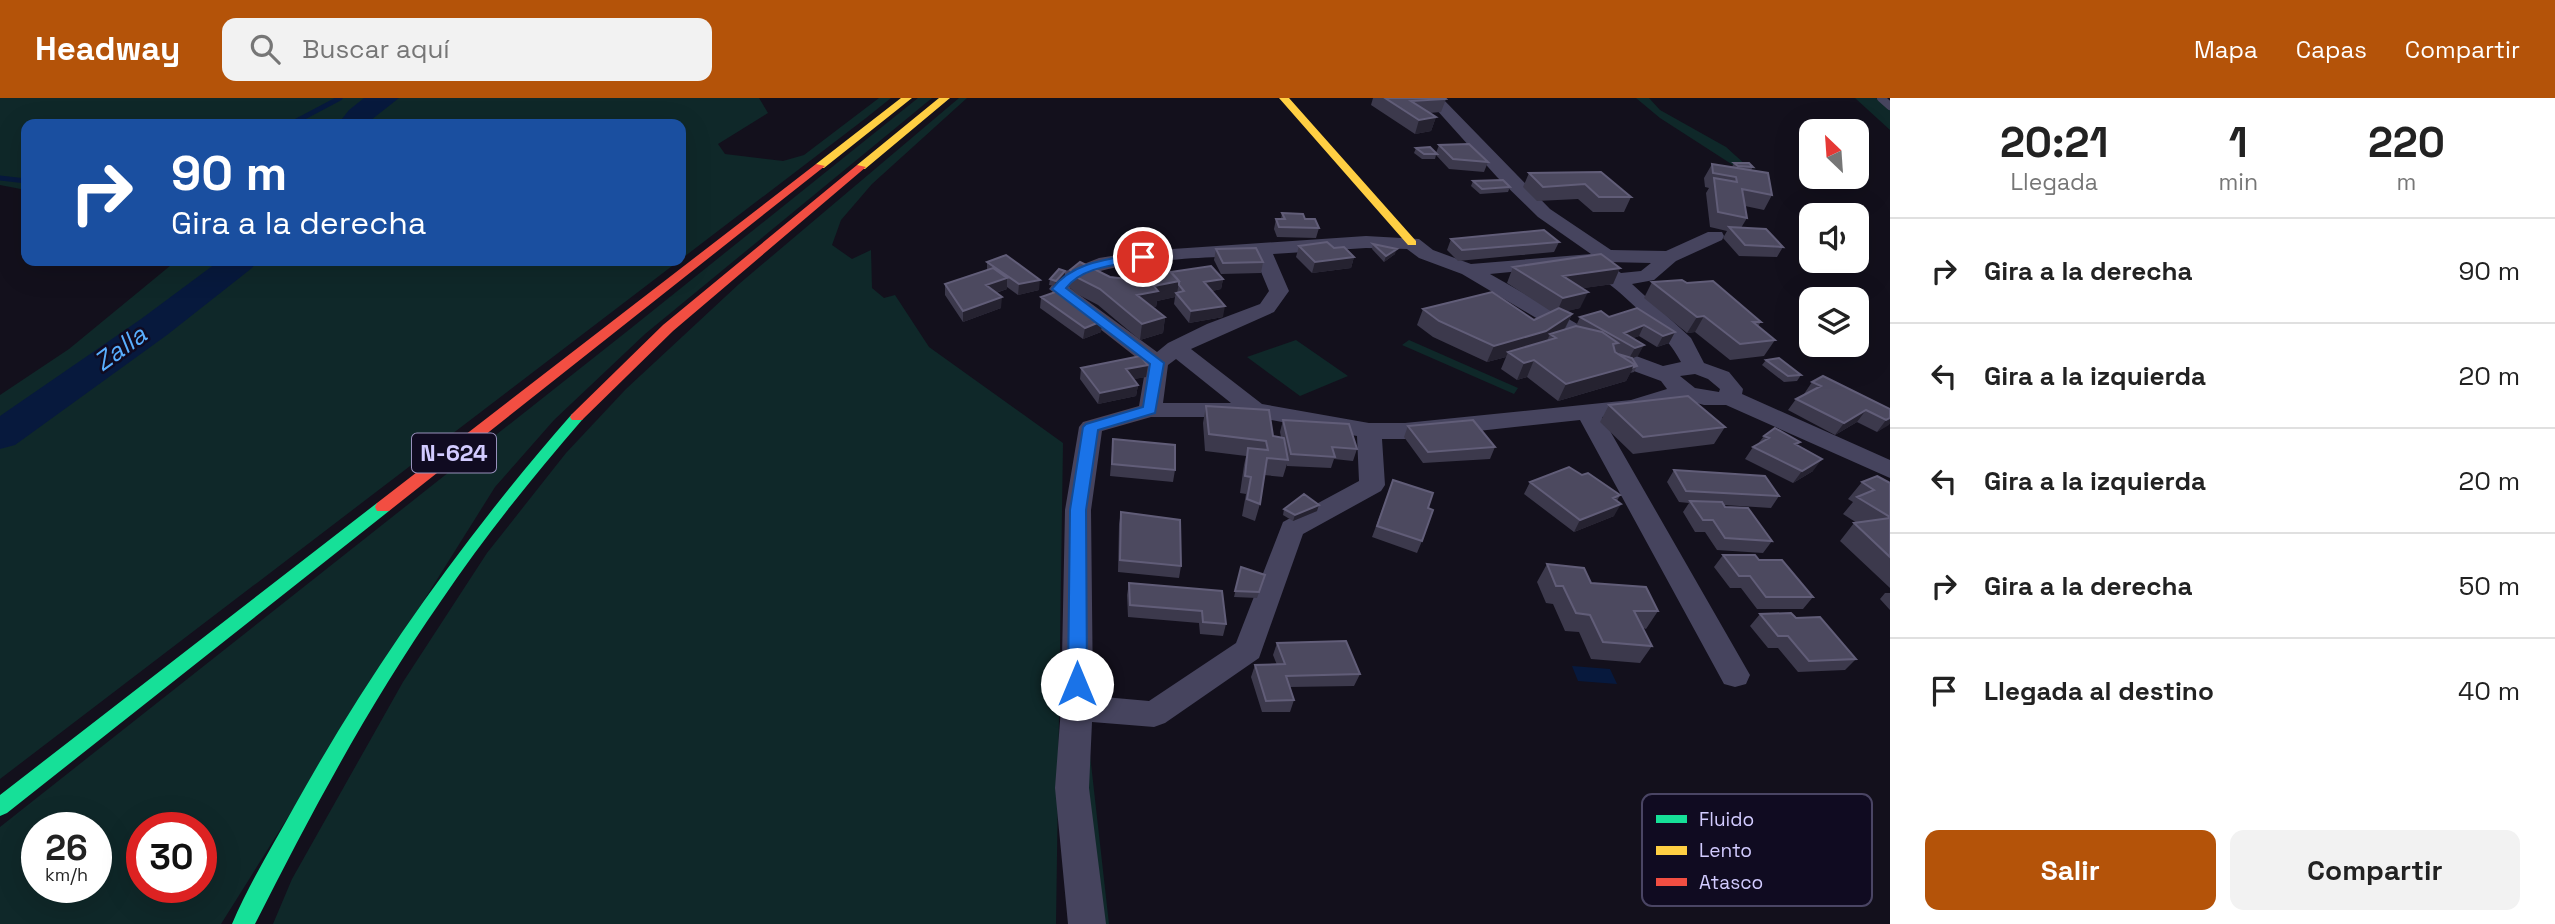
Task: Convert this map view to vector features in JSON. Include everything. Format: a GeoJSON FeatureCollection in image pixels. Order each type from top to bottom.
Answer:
{"type":"FeatureCollection","features":[{"type":"Feature","properties":{"kind":"main road","name":"N-624"},"geometry":{"type":"LineString","coordinates":[[0,807],[907,98]]}},
{"type":"Feature","properties":{"kind":"main road","name":"N-624"},"geometry":{"type":"LineString","coordinates":[[243,924],[329,757],[391,654],[455,561],[509,492],[582,411],[645,349],[945,98]]}},
{"type":"Feature","properties":{"kind":"main road"},"geometry":{"type":"LineString","coordinates":[[1284,98],[1412,243]]}},
{"type":"Feature","properties":{"kind":"street"},"geometry":{"type":"LineString","coordinates":[[1434,98],[1503,173],[1544,213],[1598,258],[1604,268],[1683,343],[1695,367]]}},
{"type":"Feature","properties":{"kind":"street"},"geometry":{"type":"LineString","coordinates":[[1617,280],[1647,276],[1669,257],[1716,236]]}},
{"type":"Feature","properties":{"kind":"street"},"geometry":{"type":"LineString","coordinates":[[1157,363],[1059,289],[1068,277],[1099,264],[1143,257],[1366,242],[1412,243],[1436,258],[1469,270],[1620,358],[1709,399],[1729,397],[1890,470]]}},
{"type":"Feature","properties":{"kind":"street"},"geometry":{"type":"LineString","coordinates":[[1150,410],[1157,363],[1176,348],[1267,308],[1279,291],[1261,249]]}},
{"type":"Feature","properties":{"kind":"street"},"geometry":{"type":"LineString","coordinates":[[1469,270],[1572,258],[1669,257]]}},
{"type":"Feature","properties":{"kind":"street"},"geometry":{"type":"LineString","coordinates":[[1176,348],[1255,410]]}},
{"type":"Feature","properties":{"kind":"street"},"geometry":{"type":"LineString","coordinates":[[1676,383],[1672,370],[1695,367],[1726,380],[1732,389],[1729,397]]}},
{"type":"Feature","properties":{"kind":"street"},"geometry":{"type":"LineString","coordinates":[[1087,924],[1072,788],[1077,708],[1078,510],[1091,427],[1150,410],[1255,410],[1369,431],[1405,431],[1633,407],[1676,383]]}},
{"type":"Feature","properties":{"kind":"street"},"geometry":{"type":"LineString","coordinates":[[1587,412],[1735,675]]}},
{"type":"Feature","properties":{"kind":"street"},"geometry":{"type":"LineString","coordinates":[[1077,708],[1154,714],[1248,650],[1292,529],[1372,485],[1369,431]]}},
{"type":"Feature","properties":{"kind":"lane"},"geometry":{"type":"LineString","coordinates":[[1881,98],[1890,106]]}},
{"type":"Feature","properties":{"kind":"green space"},"geometry":{"type":"Polygon","coordinates":[[[0,98],[759,98],[768,113],[718,144],[725,154],[783,161],[804,155],[879,98],[891,98],[686,255],[686,119],[21,119],[21,189],[0,185],[0,98]]]}},
{"type":"Feature","properties":{"kind":"green space"},"geometry":{"type":"Polygon","coordinates":[[[918,98],[932,98],[645,334],[554,420],[495,487],[221,924],[0,924],[0,827],[918,98]]]}},
{"type":"Feature","properties":{"kind":"green space"},"geometry":{"type":"Polygon","coordinates":[[[959,98],[967,98],[872,184],[841,220],[832,245],[852,259],[871,250],[872,288],[884,298],[895,295],[929,347],[1063,443],[1056,924],[273,924],[292,879],[403,682],[487,553],[566,453],[626,389],[739,284],[959,98]]]}},
{"type":"Feature","properties":{"kind":"green space"},"geometry":{"type":"Polygon","coordinates":[[[1636,98],[1649,98],[1660,110],[1726,147],[1747,166],[1736,167],[1660,118],[1636,98]]]}},
{"type":"Feature","properties":{"kind":"green space"},"geometry":{"type":"Polygon","coordinates":[[[1855,98],[1876,98],[1890,110],[1890,130],[1855,98]]]}},
{"type":"Feature","properties":{"kind":"green space"},"geometry":{"type":"Polygon","coordinates":[[[170,266],[672,266],[0,779],[0,395],[69,349],[170,266]]]}},
{"type":"Feature","properties":{"kind":"green space"},"geometry":{"type":"Polygon","coordinates":[[[1296,340],[1348,376],[1300,396],[1247,357],[1296,340]]]}},
{"type":"Feature","properties":{"kind":"green space"},"geometry":{"type":"Polygon","coordinates":[[[1409,340],[1518,388],[1514,394],[1402,345],[1409,340]]]}},
{"type":"Feature","properties":{"kind":"green space"},"geometry":{"type":"Polygon","coordinates":[[[1089,746],[1109,924],[1096,924],[1085,828],[1089,746]]]}},
{"type":"Feature","properties":{"kind":"water"},"geometry":{"type":"Polygon","coordinates":[[[1572,666],[1610,669],[1617,684],[1578,681],[1572,666]]]}},
{"type":"Feature","properties":{"kind":"building"},"geometry":{"type":"Polygon","coordinates":[[[1385,98],[1446,99],[1411,101],[1436,117],[1419,120],[1385,98]]]}},
{"type":"Feature","properties":{"kind":"building"},"geometry":{"type":"Polygon","coordinates":[[[1469,144],[1488,162],[1453,159],[1439,145],[1469,144]]]}},
{"type":"Feature","properties":{"kind":"building"},"geometry":{"type":"Polygon","coordinates":[[[1430,147],[1437,154],[1424,154],[1416,148],[1430,147]]]}},
{"type":"Feature","properties":{"kind":"building"},"geometry":{"type":"Polygon","coordinates":[[[1734,163],[1749,163],[1753,167],[1738,166],[1734,163]]]}},
{"type":"Feature","properties":{"kind":"building"},"geometry":{"type":"Polygon","coordinates":[[[1712,164],[1768,173],[1772,195],[1742,189],[1747,218],[1718,212],[1714,178],[1737,182],[1736,177],[1713,173],[1712,164]]]}},
{"type":"Feature","properties":{"kind":"building"},"geometry":{"type":"Polygon","coordinates":[[[1601,172],[1631,197],[1599,197],[1585,184],[1543,187],[1529,173],[1601,172]]]}},
{"type":"Feature","properties":{"kind":"building"},"geometry":{"type":"Polygon","coordinates":[[[1503,180],[1510,187],[1482,189],[1473,181],[1503,180]]]}},
{"type":"Feature","properties":{"kind":"building"},"geometry":{"type":"Polygon","coordinates":[[[1282,213],[1303,214],[1305,219],[1315,219],[1319,228],[1279,227],[1276,219],[1285,219],[1282,213]]]}},
{"type":"Feature","properties":{"kind":"building"},"geometry":{"type":"Polygon","coordinates":[[[1729,227],[1766,229],[1783,247],[1745,245],[1729,227]]]}},
{"type":"Feature","properties":{"kind":"building"},"geometry":{"type":"Polygon","coordinates":[[[1544,230],[1559,242],[1462,250],[1451,239],[1544,230]]]}},
{"type":"Feature","properties":{"kind":"building"},"geometry":{"type":"Polygon","coordinates":[[[1327,242],[1334,248],[1344,247],[1354,257],[1315,262],[1299,246],[1327,242]]]}},
{"type":"Feature","properties":{"kind":"building"},"geometry":{"type":"Polygon","coordinates":[[[1373,244],[1397,249],[1386,256],[1373,244]]]}},
{"type":"Feature","properties":{"kind":"building"},"geometry":{"type":"Polygon","coordinates":[[[1256,248],[1263,262],[1223,263],[1216,249],[1256,248]]]}},
{"type":"Feature","properties":{"kind":"building"},"geometry":{"type":"Polygon","coordinates":[[[1601,254],[1620,268],[1563,276],[1588,292],[1563,298],[1513,267],[1601,254]]]}},
{"type":"Feature","properties":{"kind":"building"},"geometry":{"type":"Polygon","coordinates":[[[1006,255],[1040,280],[1019,284],[987,262],[1006,255]]]}},
{"type":"Feature","properties":{"kind":"building"},"geometry":{"type":"Polygon","coordinates":[[[1080,262],[1110,277],[1127,279],[1143,275],[1135,267],[1161,262],[1179,281],[1154,286],[1158,291],[1137,295],[1165,317],[1142,324],[1100,289],[1078,278],[1070,270],[1080,262]]]}},
{"type":"Feature","properties":{"kind":"building"},"geometry":{"type":"Polygon","coordinates":[[[1211,266],[1223,279],[1204,282],[1225,306],[1191,311],[1176,293],[1184,291],[1171,272],[1211,266]]]}},
{"type":"Feature","properties":{"kind":"building"},"geometry":{"type":"Polygon","coordinates":[[[993,268],[1007,278],[986,285],[1002,297],[963,311],[945,284],[993,268]]]}},
{"type":"Feature","properties":{"kind":"building"},"geometry":{"type":"Polygon","coordinates":[[[1059,269],[1065,271],[1056,281],[1050,279],[1059,269]]]}},
{"type":"Feature","properties":{"kind":"building"},"geometry":{"type":"Polygon","coordinates":[[[1682,280],[1687,283],[1713,281],[1761,322],[1753,322],[1775,340],[1740,344],[1704,316],[1697,317],[1652,282],[1682,280]]]}},
{"type":"Feature","properties":{"kind":"building"},"geometry":{"type":"Polygon","coordinates":[[[1058,291],[1102,321],[1085,328],[1041,297],[1058,291]]]}},
{"type":"Feature","properties":{"kind":"building"},"geometry":{"type":"Polygon","coordinates":[[[1492,292],[1534,320],[1559,308],[1572,314],[1546,331],[1494,346],[1439,321],[1423,309],[1492,292]]]}},
{"type":"Feature","properties":{"kind":"building"},"geometry":{"type":"Polygon","coordinates":[[[1637,308],[1675,332],[1663,336],[1644,325],[1624,333],[1644,345],[1635,348],[1580,317],[1601,311],[1609,317],[1637,308]]]}},
{"type":"Feature","properties":{"kind":"building"},"geometry":{"type":"Polygon","coordinates":[[[1576,326],[1602,332],[1618,343],[1613,344],[1615,352],[1635,365],[1566,384],[1534,360],[1524,363],[1508,352],[1556,338],[1550,334],[1576,326]]]}},
{"type":"Feature","properties":{"kind":"building"},"geometry":{"type":"Polygon","coordinates":[[[1618,354],[1632,358],[1637,366],[1634,367],[1635,365],[1618,354]]]}},
{"type":"Feature","properties":{"kind":"building"},"geometry":{"type":"Polygon","coordinates":[[[1140,356],[1148,365],[1126,369],[1138,385],[1100,393],[1081,368],[1140,356]]]}},
{"type":"Feature","properties":{"kind":"building"},"geometry":{"type":"Polygon","coordinates":[[[1779,358],[1801,375],[1788,376],[1766,360],[1779,358]]]}},
{"type":"Feature","properties":{"kind":"building"},"geometry":{"type":"Polygon","coordinates":[[[1823,376],[1890,409],[1890,418],[1886,420],[1866,410],[1844,423],[1796,399],[1821,386],[1812,382],[1823,376]]]}},
{"type":"Feature","properties":{"kind":"building"},"geometry":{"type":"Polygon","coordinates":[[[1688,396],[1725,427],[1643,437],[1609,405],[1688,396]]]}},
{"type":"Feature","properties":{"kind":"building"},"geometry":{"type":"Polygon","coordinates":[[[1206,406],[1269,410],[1273,436],[1284,438],[1288,460],[1267,458],[1260,504],[1247,499],[1251,477],[1245,476],[1248,448],[1268,450],[1266,441],[1209,434],[1206,406]]]}},
{"type":"Feature","properties":{"kind":"building"},"geometry":{"type":"Polygon","coordinates":[[[1283,420],[1349,424],[1357,449],[1332,447],[1335,457],[1291,454],[1283,420]]]}},
{"type":"Feature","properties":{"kind":"building"},"geometry":{"type":"Polygon","coordinates":[[[1473,420],[1495,447],[1428,452],[1408,426],[1473,420]]]}},
{"type":"Feature","properties":{"kind":"building"},"geometry":{"type":"Polygon","coordinates":[[[1775,428],[1800,442],[1795,444],[1822,459],[1802,471],[1753,447],[1769,438],[1764,436],[1775,428]]]}},
{"type":"Feature","properties":{"kind":"building"},"geometry":{"type":"Polygon","coordinates":[[[1113,439],[1175,445],[1175,470],[1112,464],[1113,439]]]}},
{"type":"Feature","properties":{"kind":"building"},"geometry":{"type":"Polygon","coordinates":[[[1569,467],[1582,475],[1588,473],[1620,495],[1613,498],[1621,504],[1580,520],[1530,482],[1569,467]]]}},
{"type":"Feature","properties":{"kind":"building"},"geometry":{"type":"Polygon","coordinates":[[[1674,470],[1765,476],[1779,496],[1686,491],[1674,470]]]}},
{"type":"Feature","properties":{"kind":"building"},"geometry":{"type":"Polygon","coordinates":[[[1877,476],[1890,483],[1890,517],[1857,497],[1874,490],[1862,482],[1877,476]]]}},
{"type":"Feature","properties":{"kind":"building"},"geometry":{"type":"Polygon","coordinates":[[[1393,480],[1433,493],[1428,508],[1433,510],[1422,541],[1377,526],[1393,480]]]}},
{"type":"Feature","properties":{"kind":"building"},"geometry":{"type":"Polygon","coordinates":[[[1304,494],[1319,505],[1295,515],[1284,509],[1304,494]]]}},
{"type":"Feature","properties":{"kind":"building"},"geometry":{"type":"Polygon","coordinates":[[[1690,501],[1722,502],[1725,507],[1748,508],[1772,541],[1725,538],[1713,520],[1703,520],[1690,501]]]}},
{"type":"Feature","properties":{"kind":"building"},"geometry":{"type":"Polygon","coordinates":[[[1121,512],[1180,520],[1181,566],[1120,560],[1121,512]]]}},
{"type":"Feature","properties":{"kind":"building"},"geometry":{"type":"Polygon","coordinates":[[[1890,518],[1890,557],[1854,523],[1890,518]]]}},
{"type":"Feature","properties":{"kind":"building"},"geometry":{"type":"Polygon","coordinates":[[[1723,555],[1755,555],[1759,560],[1782,560],[1813,597],[1766,597],[1750,576],[1739,576],[1723,555]]]}},
{"type":"Feature","properties":{"kind":"building"},"geometry":{"type":"Polygon","coordinates":[[[1547,564],[1584,568],[1591,583],[1646,587],[1658,611],[1634,611],[1652,646],[1603,642],[1590,615],[1576,613],[1563,586],[1556,586],[1547,564]]]}},
{"type":"Feature","properties":{"kind":"building"},"geometry":{"type":"Polygon","coordinates":[[[1241,567],[1265,575],[1259,592],[1235,591],[1241,567]]]}},
{"type":"Feature","properties":{"kind":"building"},"geometry":{"type":"Polygon","coordinates":[[[1129,583],[1222,591],[1226,624],[1203,622],[1202,611],[1130,605],[1129,583]]]}},
{"type":"Feature","properties":{"kind":"building"},"geometry":{"type":"Polygon","coordinates":[[[1791,613],[1796,618],[1820,617],[1856,659],[1809,661],[1788,636],[1778,636],[1760,614],[1791,613]]]}},
{"type":"Feature","properties":{"kind":"building"},"geometry":{"type":"Polygon","coordinates":[[[1346,641],[1360,674],[1286,676],[1294,700],[1266,701],[1255,665],[1285,664],[1277,643],[1346,641]]]}},
{"type":"Feature","properties":{"kind":"waterway"},"geometry":{"type":"LineString","coordinates":[[300,119],[340,98]]}},
{"type":"Feature","properties":{"kind":"waterway","name":"Zalla"},"geometry":{"type":"LineString","coordinates":[[355,119],[367,108],[386,98]]}},
{"type":"Feature","properties":{"kind":"waterway"},"geometry":{"type":"LineString","coordinates":[[0,178],[21,180]]}},
{"type":"Feature","properties":{"kind":"waterway","name":"Zalla"},"geometry":{"type":"LineString","coordinates":[[0,436],[154,327],[233,266]]}},
{"type":"Feature","properties":{"kind":"traffic: fast"},"geometry":{"type":"LineString","coordinates":[[243,924],[315,788],[392,659],[478,536],[577,417]]}},
{"type":"Feature","properties":{"kind":"traffic: fast"},"geometry":{"type":"LineString","coordinates":[[0,807],[383,507]]}},
{"type":"Feature","properties":{"kind":"traffic: slow"},"geometry":{"type":"LineString","coordinates":[[820,166],[907,98]]}},
{"type":"Feature","properties":{"kind":"traffic: slow"},"geometry":{"type":"LineString","coordinates":[[861,167],[945,98]]}},
{"type":"Feature","properties":{"kind":"traffic: slow"},"geometry":{"type":"LineString","coordinates":[[1284,98],[1412,243]]}},
{"type":"Feature","properties":{"kind":"traffic: jam"},"geometry":{"type":"LineString","coordinates":[[383,507],[820,166]]}},
{"type":"Feature","properties":{"kind":"traffic: jam"},"geometry":{"type":"LineString","coordinates":[[577,417],[668,328],[861,167]]}},
{"type":"Feature","properties":{"kind":"route"},"geometry":{"type":"LineString","coordinates":[[1077,684],[1078,510],[1091,427],[1150,410],[1157,363],[1059,289],[1068,277],[1099,264],[1143,257]]}}]}
